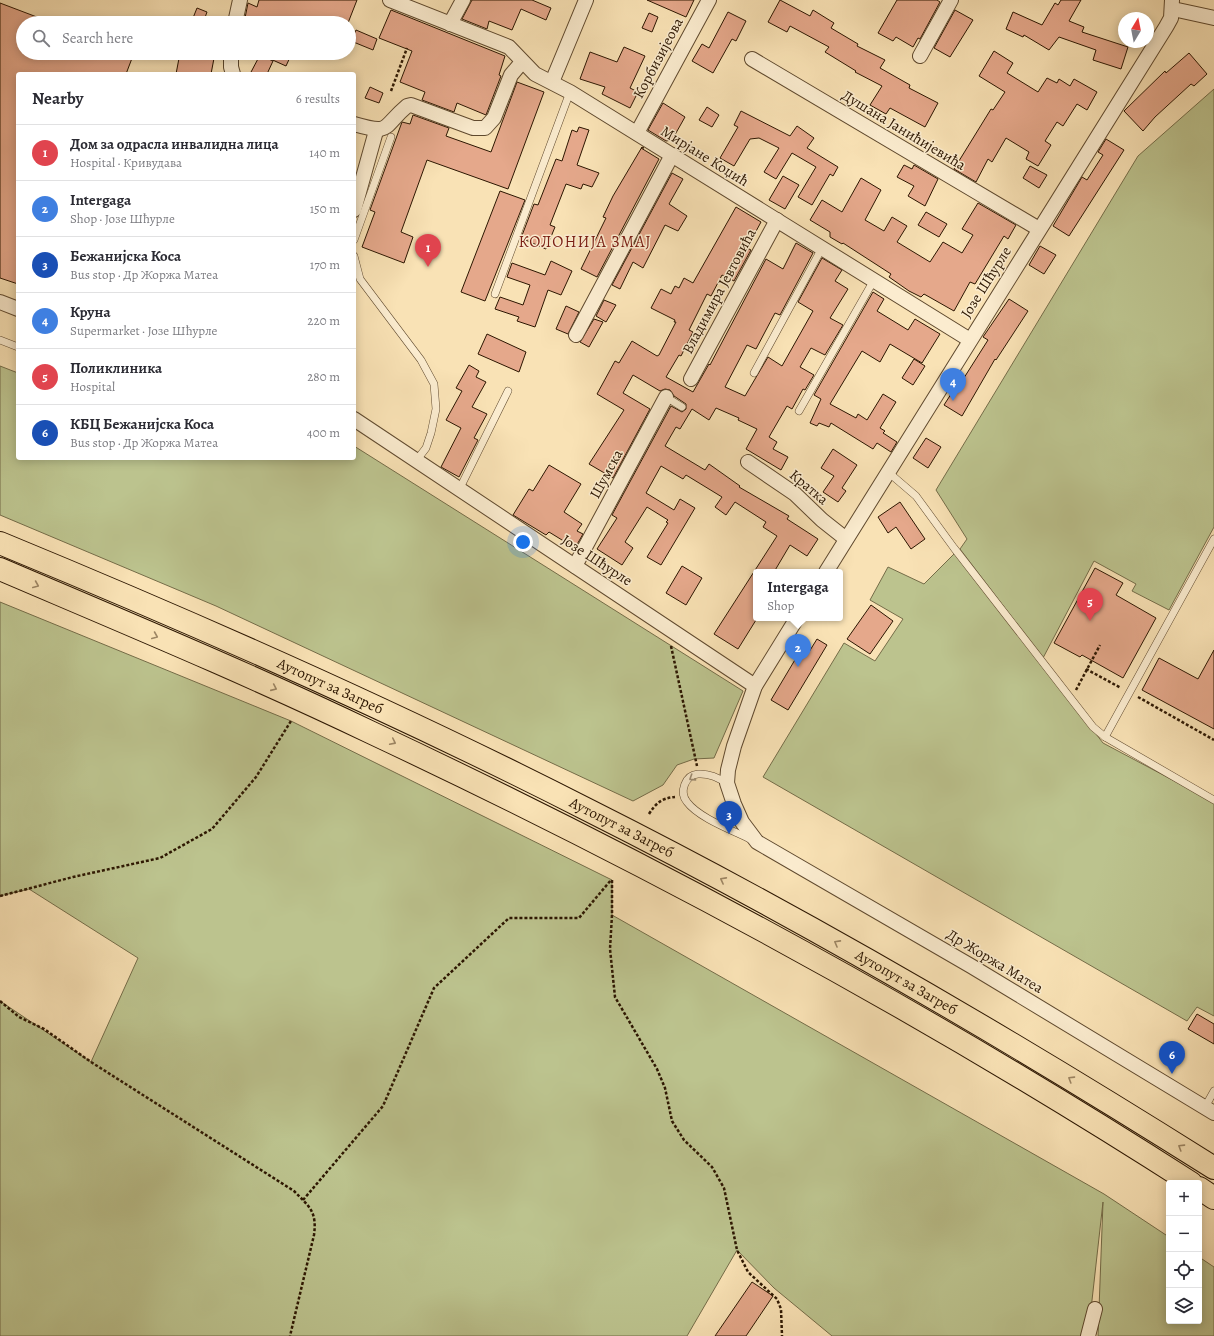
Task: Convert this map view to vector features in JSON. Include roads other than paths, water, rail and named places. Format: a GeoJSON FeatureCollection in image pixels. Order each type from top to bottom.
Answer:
{"type":"FeatureCollection","features":[{"type":"Feature","properties":{"kind":"highway","name":"Аутопут за Загреб"},"geometry":{"type":"LineString","coordinates":[[0,543],[226,638],[346,692],[490,761],[641,837],[818,932],[921,990],[1046,1064],[1214,1168]]}},
{"type":"Feature","properties":{"kind":"highway","name":"Аутопут за Загреб"},"geometry":{"type":"LineString","coordinates":[[0,570],[216,661],[342,718],[601,845],[708,900],[928,1022],[1186,1180]]}},
{"type":"Feature","properties":{"kind":"highway"},"geometry":{"type":"LineString","coordinates":[[1202,1190],[1214,1198]]}},
{"type":"Feature","properties":{"kind":"street"},"geometry":{"type":"LineString","coordinates":[[237,16],[240,0]]}},
{"type":"Feature","properties":{"kind":"street","name":"Мирјане Коџић"},"geometry":{"type":"LineString","coordinates":[[390,0],[508,47],[535,74],[570,92],[970,340]]}},
{"type":"Feature","properties":{"kind":"street"},"geometry":{"type":"LineString","coordinates":[[450,24],[463,0]]}},
{"type":"Feature","properties":{"kind":"street"},"geometry":{"type":"LineString","coordinates":[[552,82],[586,0]]}},
{"type":"Feature","properties":{"kind":"street","name":"Корбизијеова"},"geometry":{"type":"LineString","coordinates":[[637,133],[709,0]]}},
{"type":"Feature","properties":{"kind":"street"},"geometry":{"type":"LineString","coordinates":[[920,56],[950,0]]}},
{"type":"Feature","properties":{"kind":"street"},"geometry":{"type":"LineString","coordinates":[[1172,4],[1214,18]]}},
{"type":"Feature","properties":{"kind":"street","name":"Јозе Шћурле"},"geometry":{"type":"LineString","coordinates":[[828,569],[1166,27],[1171,18],[1172,4]]}},
{"type":"Feature","properties":{"kind":"street","name":"Душана Јанићијевића"},"geometry":{"type":"LineString","coordinates":[[752,59],[1039,229]]}},
{"type":"Feature","properties":{"kind":"street"},"geometry":{"type":"LineString","coordinates":[[231,60],[231,67],[233,72]]}},
{"type":"Feature","properties":{"kind":"street"},"geometry":{"type":"LineString","coordinates":[[356,125],[376,131],[386,127],[404,108],[411,105],[473,128],[485,128],[494,118],[511,75],[522,62]]}},
{"type":"Feature","properties":{"kind":"street"},"geometry":{"type":"LineString","coordinates":[[356,203],[376,131]]}},
{"type":"Feature","properties":{"kind":"street"},"geometry":{"type":"LineString","coordinates":[[576,335],[672,155]]}},
{"type":"Feature","properties":{"kind":"street","name":"Владимира Јевтовића"},"geometry":{"type":"LineString","coordinates":[[691,378],[777,220]]}},
{"type":"Feature","properties":{"kind":"street"},"geometry":{"type":"LineString","coordinates":[[0,302],[16,308]]}},
{"type":"Feature","properties":{"kind":"street","name":"Шумска"},"geometry":{"type":"LineString","coordinates":[[575,566],[666,398]]}},
{"type":"Feature","properties":{"kind":"street","name":"Јозе Шћурле"},"geometry":{"type":"LineString","coordinates":[[356,420],[755,686]]}},
{"type":"Feature","properties":{"kind":"street","name":"Кратка"},"geometry":{"type":"LineString","coordinates":[[748,462],[795,494],[822,520],[846,539]]}},
{"type":"Feature","properties":{"kind":"street"},"geometry":{"type":"LineString","coordinates":[[757,842],[742,822],[727,783],[728,770],[734,746],[755,686],[795,621]]}},
{"type":"Feature","properties":{"kind":"street","name":"Др Жоржа Матеа"},"geometry":{"type":"LineString","coordinates":[[757,842],[970,966],[1209,1110]]}},
{"type":"Feature","properties":{"kind":"street"},"geometry":{"type":"LineString","coordinates":[[1088,1336],[1095,1309]]}},
{"type":"Feature","properties":{"kind":"lane"},"geometry":{"type":"LineString","coordinates":[[495,294],[570,92]]}},
{"type":"Feature","properties":{"kind":"lane"},"geometry":{"type":"LineString","coordinates":[[356,234],[391,137]]}},
{"type":"Feature","properties":{"kind":"lane"},"geometry":{"type":"LineString","coordinates":[[754,373],[822,248]]}},
{"type":"Feature","properties":{"kind":"lane"},"geometry":{"type":"LineString","coordinates":[[356,264],[360,280],[421,360],[434,384],[436,409],[431,434],[426,448],[416,461]]}},
{"type":"Feature","properties":{"kind":"lane"},"geometry":{"type":"LineString","coordinates":[[799,411],[874,280]]}},
{"type":"Feature","properties":{"kind":"lane"},"geometry":{"type":"LineString","coordinates":[[0,340],[16,346]]}},
{"type":"Feature","properties":{"kind":"lane"},"geometry":{"type":"LineString","coordinates":[[459,490],[508,391]]}},
{"type":"Feature","properties":{"kind":"lane"},"geometry":{"type":"LineString","coordinates":[[666,398],[682,407]]}},
{"type":"Feature","properties":{"kind":"lane"},"geometry":{"type":"LineString","coordinates":[[888,472],[916,496],[1093,727],[1105,737],[1214,800]]}},
{"type":"Feature","properties":{"kind":"lane"},"geometry":{"type":"LineString","coordinates":[[1105,737],[1214,539]]}},
{"type":"Feature","properties":{"kind":"lane"},"geometry":{"type":"LineString","coordinates":[[727,783],[710,775],[693,775],[685,783],[683,788],[684,796],[688,803],[698,812],[757,842]]}},
{"type":"Feature","properties":{"kind":"lane"},"geometry":{"type":"LineString","coordinates":[[1209,1110],[1214,1091]]}},
{"type":"Feature","properties":{"kind":"place","name":"Дом за одрасла инвалидна лица"},"geometry":{"type":"Point","coordinates":[428,267]}},
{"type":"Feature","properties":{"kind":"place","name":"Круна"},"geometry":{"type":"Point","coordinates":[953,401]}},
{"type":"Feature","properties":{"kind":"place","name":"Поликлиника"},"geometry":{"type":"Point","coordinates":[1090,621]}},
{"type":"Feature","properties":{"kind":"place","name":"Intergaga"},"geometry":{"type":"Point","coordinates":[798,667]}},
{"type":"Feature","properties":{"kind":"place","name":"Бежанијска Коса"},"geometry":{"type":"Point","coordinates":[729,834]}},
{"type":"Feature","properties":{"kind":"place","name":"КБЦ Бежанијска Коса"},"geometry":{"type":"Point","coordinates":[1172,1074]}},
{"type":"Feature","properties":{"kind":"district","name":"КОЛОНИЈА ЗМАЈ"},"geometry":{"type":"Point","coordinates":[585,241]}}]}
